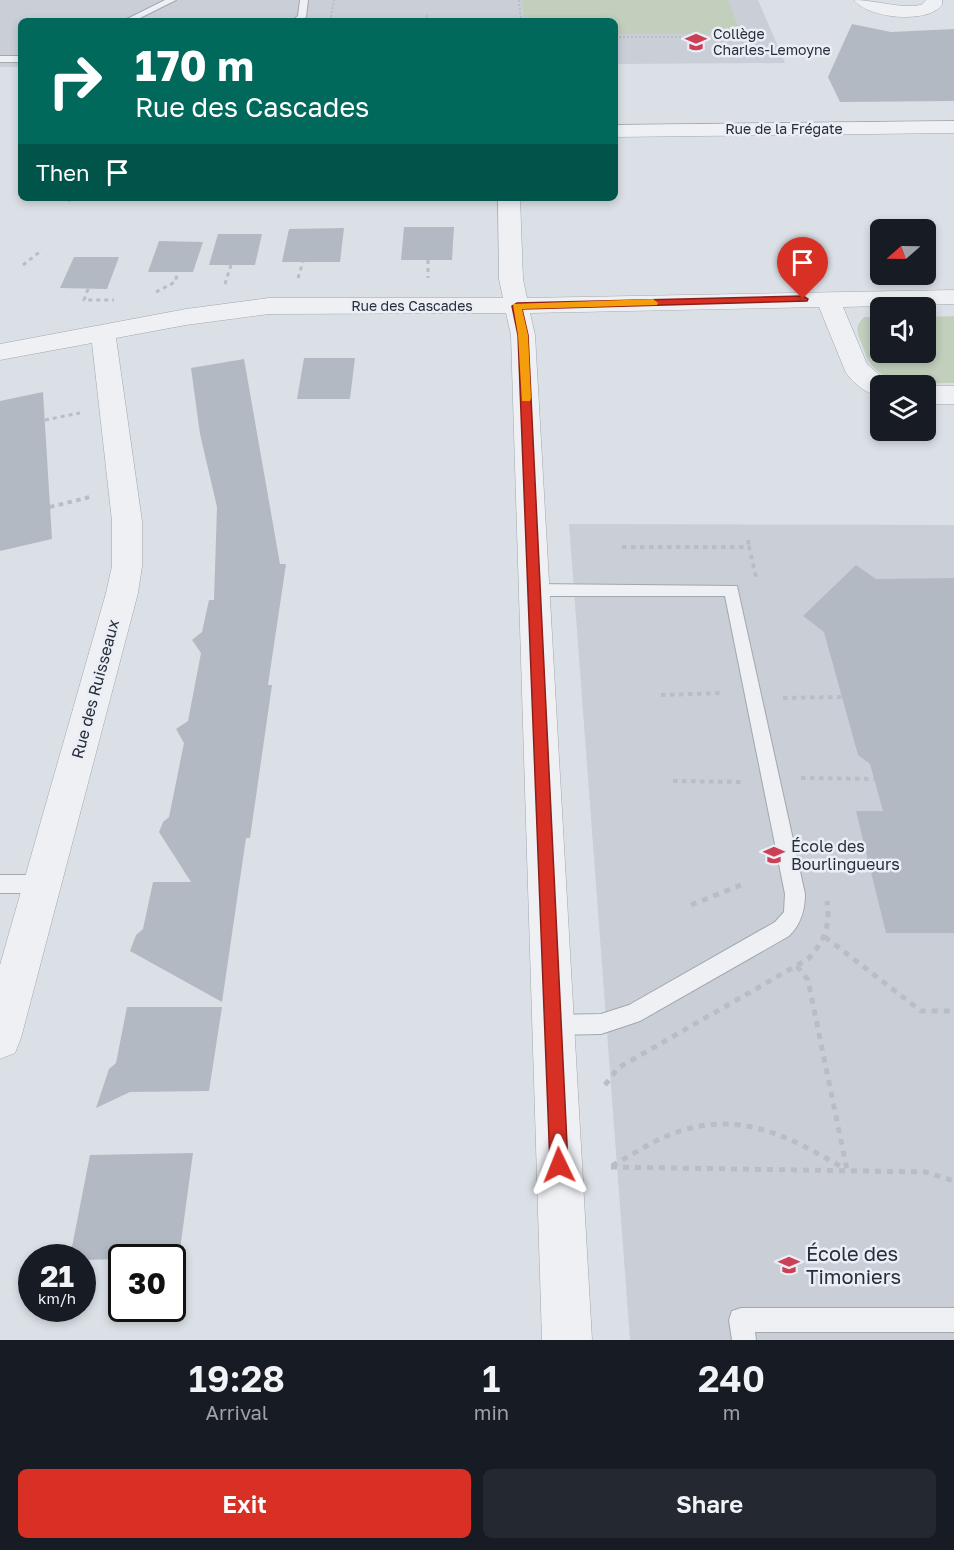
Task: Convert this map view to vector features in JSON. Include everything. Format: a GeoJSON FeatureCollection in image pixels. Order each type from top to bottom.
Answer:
{"type":"FeatureCollection","features":[{"type":"Feature","properties":{"kind":"street"},"geometry":{"type":"LineString","coordinates":[[862,0],[871,7],[896,11],[928,9],[934,5],[934,0]]}},
{"type":"Feature","properties":{"kind":"street","name":"Rue de la Frégate"},"geometry":{"type":"LineString","coordinates":[[618,131],[954,127]]}},
{"type":"Feature","properties":{"kind":"street"},"geometry":{"type":"LineString","coordinates":[[509,201],[511,279],[523,335],[567,1340]]}},
{"type":"Feature","properties":{"kind":"street","name":"Rue des Cascades"},"geometry":{"type":"LineString","coordinates":[[0,352],[213,313],[269,306],[517,306],[954,297]]}},
{"type":"Feature","properties":{"kind":"street"},"geometry":{"type":"LineString","coordinates":[[827,298],[855,367],[870,381]]}},
{"type":"Feature","properties":{"kind":"street","name":"Rue des Ruisseaux"},"geometry":{"type":"LineString","coordinates":[[0,1038],[122,593],[126,566],[128,520],[103,333]]}},
{"type":"Feature","properties":{"kind":"street"},"geometry":{"type":"LineString","coordinates":[[936,395],[954,395]]}},
{"type":"Feature","properties":{"kind":"lane"},"geometry":{"type":"LineString","coordinates":[[133,18],[172,0]]}},
{"type":"Feature","properties":{"kind":"lane"},"geometry":{"type":"LineString","coordinates":[[300,18],[304,0]]}},
{"type":"Feature","properties":{"kind":"lane"},"geometry":{"type":"LineString","coordinates":[[0,59],[18,58]]}},
{"type":"Feature","properties":{"kind":"lane"},"geometry":{"type":"LineString","coordinates":[[534,590],[732,590],[795,894],[795,911],[791,921],[782,929],[633,1014],[601,1024],[553,1025]]}},
{"type":"Feature","properties":{"kind":"lane"},"geometry":{"type":"LineString","coordinates":[[0,884],[42,884]]}},
{"type":"Feature","properties":{"kind":"lane"},"geometry":{"type":"LineString","coordinates":[[744,1340],[741,1320],[954,1320]]}},
{"type":"Feature","properties":{"kind":"path"},"geometry":{"type":"LineString","coordinates":[[331,18],[334,0]]}},
{"type":"Feature","properties":{"kind":"path"},"geometry":{"type":"LineString","coordinates":[[519,0],[521,18]]}},
{"type":"Feature","properties":{"kind":"path"},"geometry":{"type":"LineString","coordinates":[[426,18],[427,14]]}},
{"type":"Feature","properties":{"kind":"path"},"geometry":{"type":"LineString","coordinates":[[618,37],[708,37]]}},
{"type":"Feature","properties":{"kind":"path"},"geometry":{"type":"LineString","coordinates":[[23,265],[42,250]]}},
{"type":"Feature","properties":{"kind":"path"},"geometry":{"type":"LineString","coordinates":[[87,289],[84,300],[120,300]]}},
{"type":"Feature","properties":{"kind":"path"},"geometry":{"type":"LineString","coordinates":[[748,540],[749,547]]}},
{"type":"Feature","properties":{"kind":"path"},"geometry":{"type":"LineString","coordinates":[[661,695],[728,693]]}},
{"type":"Feature","properties":{"kind":"path"},"geometry":{"type":"LineString","coordinates":[[783,698],[842,697]]}},
{"type":"Feature","properties":{"kind":"path"},"geometry":{"type":"LineString","coordinates":[[800,778],[874,779]]}},
{"type":"Feature","properties":{"kind":"path"},"geometry":{"type":"LineString","coordinates":[[673,781],[743,782]]}},
{"type":"Feature","properties":{"kind":"path"},"geometry":{"type":"LineString","coordinates":[[691,905],[741,885]]}},
{"type":"Feature","properties":{"kind":"path"},"geometry":{"type":"LineString","coordinates":[[825,937],[921,1011],[954,1011]]}},
{"type":"Feature","properties":{"kind":"path"},"geometry":{"type":"LineString","coordinates":[[796,966],[808,980],[847,1171]]}},
{"type":"Feature","properties":{"kind":"path"},"geometry":{"type":"LineString","coordinates":[[847,1171],[791,1138],[768,1129],[744,1123],[719,1122],[675,1132],[611,1167],[847,1171],[925,1172],[954,1181]]}},
{"type":"Feature","properties":{"kind":"shaded area","name":"Collège Charles-Lemoyne"},"geometry":{"type":"Polygon","coordinates":[[[0,0],[758,0],[785,63],[618,64],[618,18],[18,18],[18,67],[0,67],[0,0]]]}},
{"type":"Feature","properties":{"kind":"shaded area","name":"École des Bourlingueurs"},"geometry":{"type":"Polygon","coordinates":[[[569,524],[954,525],[954,1340],[630,1340],[569,524]]]}},
{"type":"Feature","properties":{"kind":"green space"},"geometry":{"type":"Polygon","coordinates":[[[522,0],[728,0],[741,34],[618,34],[618,18],[524,18],[522,0]]]}},
{"type":"Feature","properties":{"kind":"green space"},"geometry":{"type":"Polygon","coordinates":[[[954,316],[954,383],[936,384],[936,375],[884,375],[870,363],[936,363],[936,317],[954,316]]]}},
{"type":"Feature","properties":{"kind":"green space"},"geometry":{"type":"Polygon","coordinates":[[[864,317],[870,317],[870,363],[858,332],[859,323],[864,317]]]}},
{"type":"Feature","properties":{"kind":"building"},"geometry":{"type":"Polygon","coordinates":[[[852,24],[891,32],[954,29],[954,101],[840,102],[828,77],[852,24]]]}},
{"type":"Feature","properties":{"kind":"building"},"geometry":{"type":"Polygon","coordinates":[[[404,227],[454,227],[452,260],[401,260],[404,227]]]}},
{"type":"Feature","properties":{"kind":"building"},"geometry":{"type":"Polygon","coordinates":[[[344,228],[340,262],[282,262],[289,229],[344,228]]]}},
{"type":"Feature","properties":{"kind":"building"},"geometry":{"type":"Polygon","coordinates":[[[218,234],[262,234],[255,265],[209,265],[218,234]]]}},
{"type":"Feature","properties":{"kind":"building"},"geometry":{"type":"Polygon","coordinates":[[[159,241],[203,242],[193,272],[148,272],[159,241]]]}},
{"type":"Feature","properties":{"kind":"building"},"geometry":{"type":"Polygon","coordinates":[[[74,257],[119,257],[107,289],[60,288],[74,257]]]}},
{"type":"Feature","properties":{"kind":"building"},"geometry":{"type":"Polygon","coordinates":[[[304,358],[355,358],[350,399],[297,399],[304,358]]]}},
{"type":"Feature","properties":{"kind":"building"},"geometry":{"type":"Polygon","coordinates":[[[244,359],[280,564],[286,564],[268,685],[272,685],[250,838],[246,838],[222,1002],[130,951],[136,935],[143,929],[153,882],[191,882],[159,832],[163,822],[169,817],[184,743],[176,729],[188,721],[201,653],[192,640],[202,632],[209,600],[214,600],[217,507],[200,434],[191,368],[244,359]]]}},
{"type":"Feature","properties":{"kind":"building"},"geometry":{"type":"Polygon","coordinates":[[[43,392],[52,539],[0,551],[0,401],[43,392]]]}},
{"type":"Feature","properties":{"kind":"building"},"geometry":{"type":"Polygon","coordinates":[[[856,565],[876,579],[954,578],[954,933],[886,933],[856,811],[883,811],[870,764],[858,755],[824,632],[803,616],[856,565]]]}},
{"type":"Feature","properties":{"kind":"building"},"geometry":{"type":"Polygon","coordinates":[[[127,1007],[222,1007],[209,1091],[130,1092],[96,1108],[109,1069],[116,1063],[127,1007]]]}},
{"type":"Feature","properties":{"kind":"building"},"geometry":{"type":"Polygon","coordinates":[[[193,1153],[181,1244],[108,1244],[108,1259],[96,1260],[96,1244],[73,1244],[90,1155],[193,1153]]]}},
{"type":"Feature","properties":{"kind":"slow traffic"},"geometry":{"type":"LineString","coordinates":[[526,398],[523,335],[517,306],[653,303]]}},
{"type":"Feature","properties":{"kind":"place","name":"Collège Charles-Lemoyne"},"geometry":{"type":"Point","coordinates":[696,42]}},
{"type":"Feature","properties":{"kind":"place","name":"École des Bourlingueurs"},"geometry":{"type":"Point","coordinates":[774,855]}},
{"type":"Feature","properties":{"kind":"place","name":"École des Timoniers"},"geometry":{"type":"Point","coordinates":[789,1265]}},
{"type":"Feature","properties":{"kind":"route"},"geometry":{"type":"LineString","coordinates":[[559,1165],[523,335],[517,306],[803,299]]}}]}
